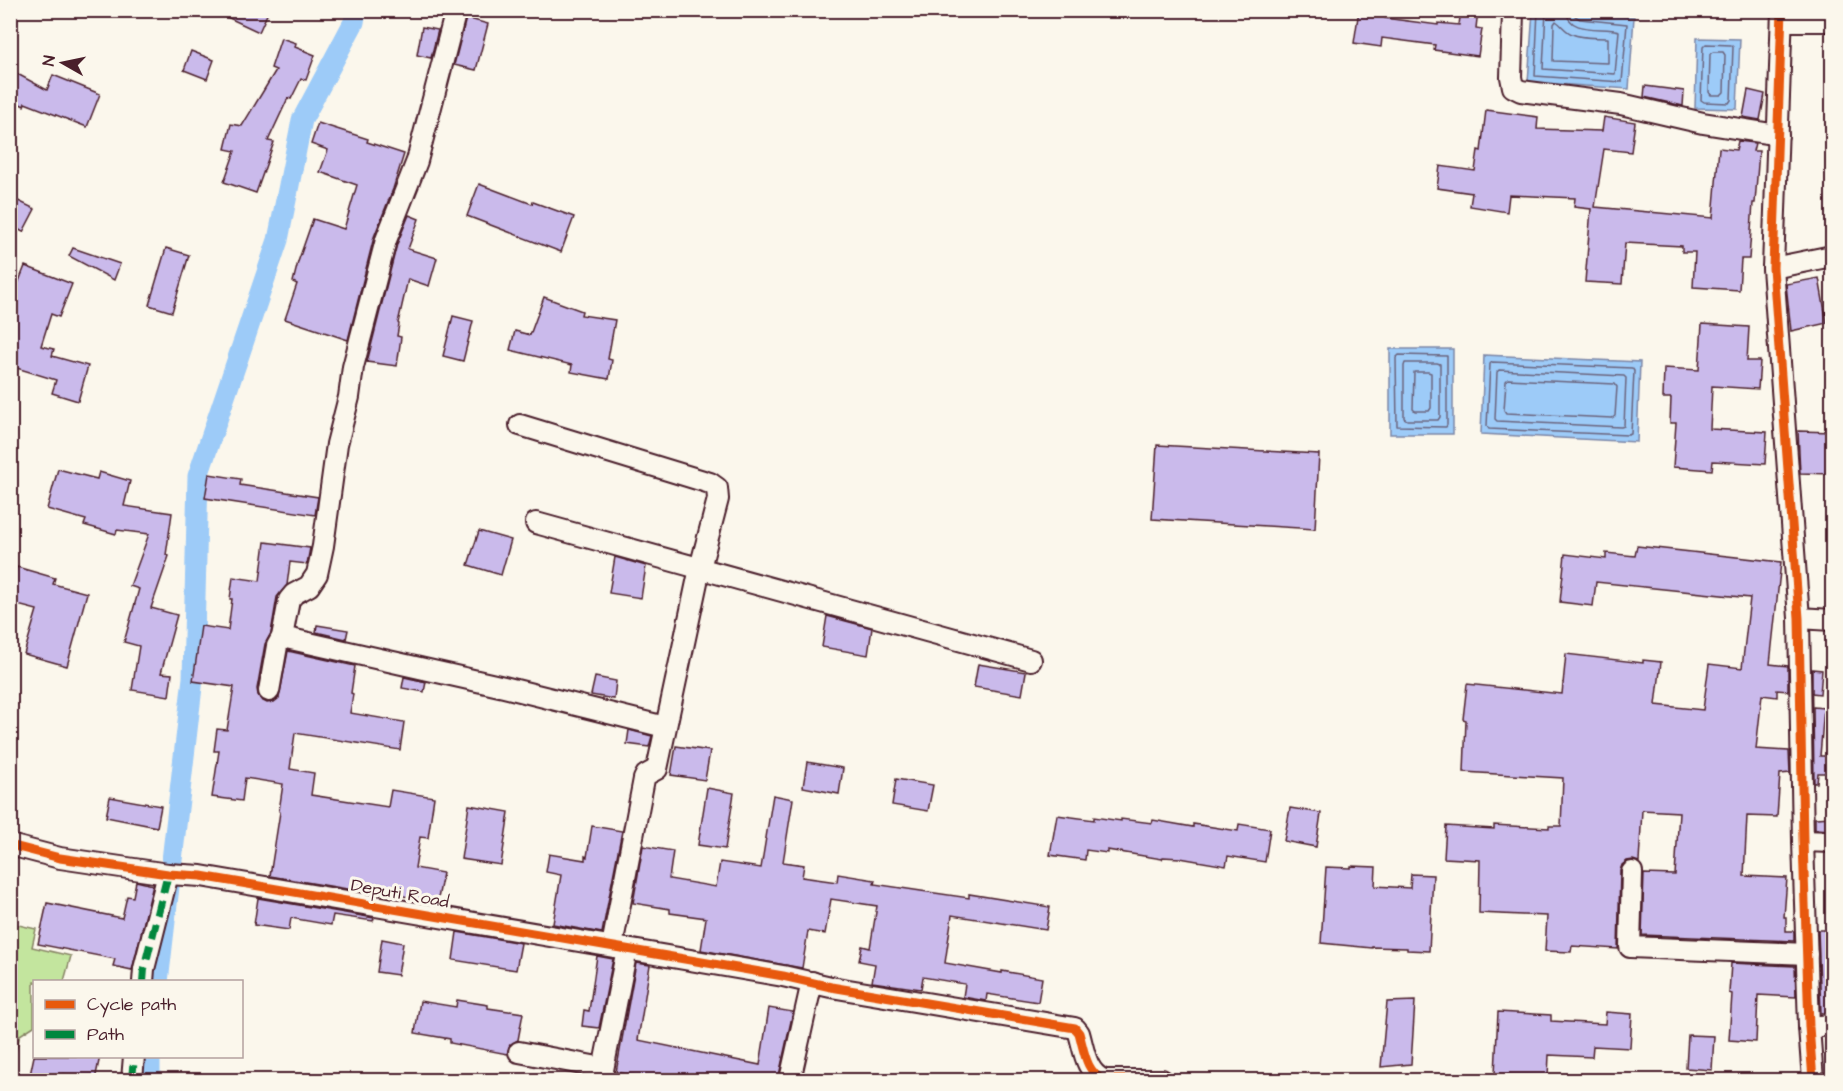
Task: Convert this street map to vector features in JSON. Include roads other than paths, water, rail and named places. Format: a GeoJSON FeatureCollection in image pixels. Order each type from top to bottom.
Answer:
{"type":"FeatureCollection","features":[{"type":"Feature","properties":{"kind":"street"},"geometry":{"type":"LineString","coordinates":[[269,691],[277,646],[282,637],[289,600],[294,594],[309,586],[317,574],[337,444],[349,397],[353,367],[386,240],[417,160],[456,10]]}},
{"type":"Feature","properties":{"kind":"street"},"geometry":{"type":"LineString","coordinates":[[1513,12],[1511,77],[1514,87],[1521,91],[1621,104],[1703,123],[1778,135]]}},
{"type":"Feature","properties":{"kind":"street"},"geometry":{"type":"LineString","coordinates":[[1813,1080],[1803,841],[1799,618],[1773,268],[1782,16],[1833,21]]}},
{"type":"Feature","properties":{"kind":"street"},"geometry":{"type":"LineString","coordinates":[[1773,268],[1833,256]]}},
{"type":"Feature","properties":{"kind":"street"},"geometry":{"type":"LineString","coordinates":[[519,1052],[602,1074],[644,779],[657,769],[700,568],[718,499],[717,488],[710,483],[520,425]]}},
{"type":"Feature","properties":{"kind":"street"},"geometry":{"type":"LineString","coordinates":[[536,524],[1032,660]]}},
{"type":"Feature","properties":{"kind":"street"},"geometry":{"type":"LineString","coordinates":[[1799,618],[1833,620]]}},
{"type":"Feature","properties":{"kind":"street"},"geometry":{"type":"LineString","coordinates":[[282,637],[504,687],[665,727]]}},
{"type":"Feature","properties":{"kind":"street"},"geometry":{"type":"LineString","coordinates":[[1803,841],[1833,842]]}},
{"type":"Feature","properties":{"kind":"street","name":"Deputi Road"},"geometry":{"type":"LineString","coordinates":[[10,845],[60,858],[168,874],[201,876],[783,975],[1075,1028],[1079,1033],[1090,1071],[1096,1076],[1104,1080],[1162,1080]]}},
{"type":"Feature","properties":{"kind":"street"},"geometry":{"type":"LineString","coordinates":[[1632,872],[1630,947],[1807,954]]}},
{"type":"Feature","properties":{"kind":"street"},"geometry":{"type":"LineString","coordinates":[[143,980],[168,874]]}},
{"type":"Feature","properties":{"kind":"street"},"geometry":{"type":"LineString","coordinates":[[790,1080],[812,982]]}},
{"type":"Feature","properties":{"kind":"street"},"geometry":{"type":"LineString","coordinates":[[1809,1027],[1833,1025]]}},
{"type":"Feature","properties":{"kind":"street"},"geometry":{"type":"LineString","coordinates":[[132,1080],[134,1058]]}},
{"type":"Feature","properties":{"kind":"water"},"geometry":{"type":"Polygon","coordinates":[[[1533,11],[1634,17],[1629,89],[1528,82],[1533,11]]]}},
{"type":"Feature","properties":{"kind":"water"},"geometry":{"type":"Polygon","coordinates":[[[1697,38],[1740,39],[1737,109],[1695,108],[1697,38]]]}},
{"type":"Feature","properties":{"kind":"water"},"geometry":{"type":"Polygon","coordinates":[[[1390,349],[1453,349],[1453,434],[1390,434],[1390,349]]]}},
{"type":"Feature","properties":{"kind":"water"},"geometry":{"type":"Polygon","coordinates":[[[1484,355],[1640,362],[1637,442],[1481,434],[1484,355]]]}},
{"type":"Feature","properties":{"kind":"waterway"},"geometry":{"type":"LineString","coordinates":[[158,980],[193,678],[198,476],[278,240],[302,120],[354,22],[356,10]]}},
{"type":"Feature","properties":{"kind":"waterway"},"geometry":{"type":"LineString","coordinates":[[150,1058],[150,1080]]}}]}
